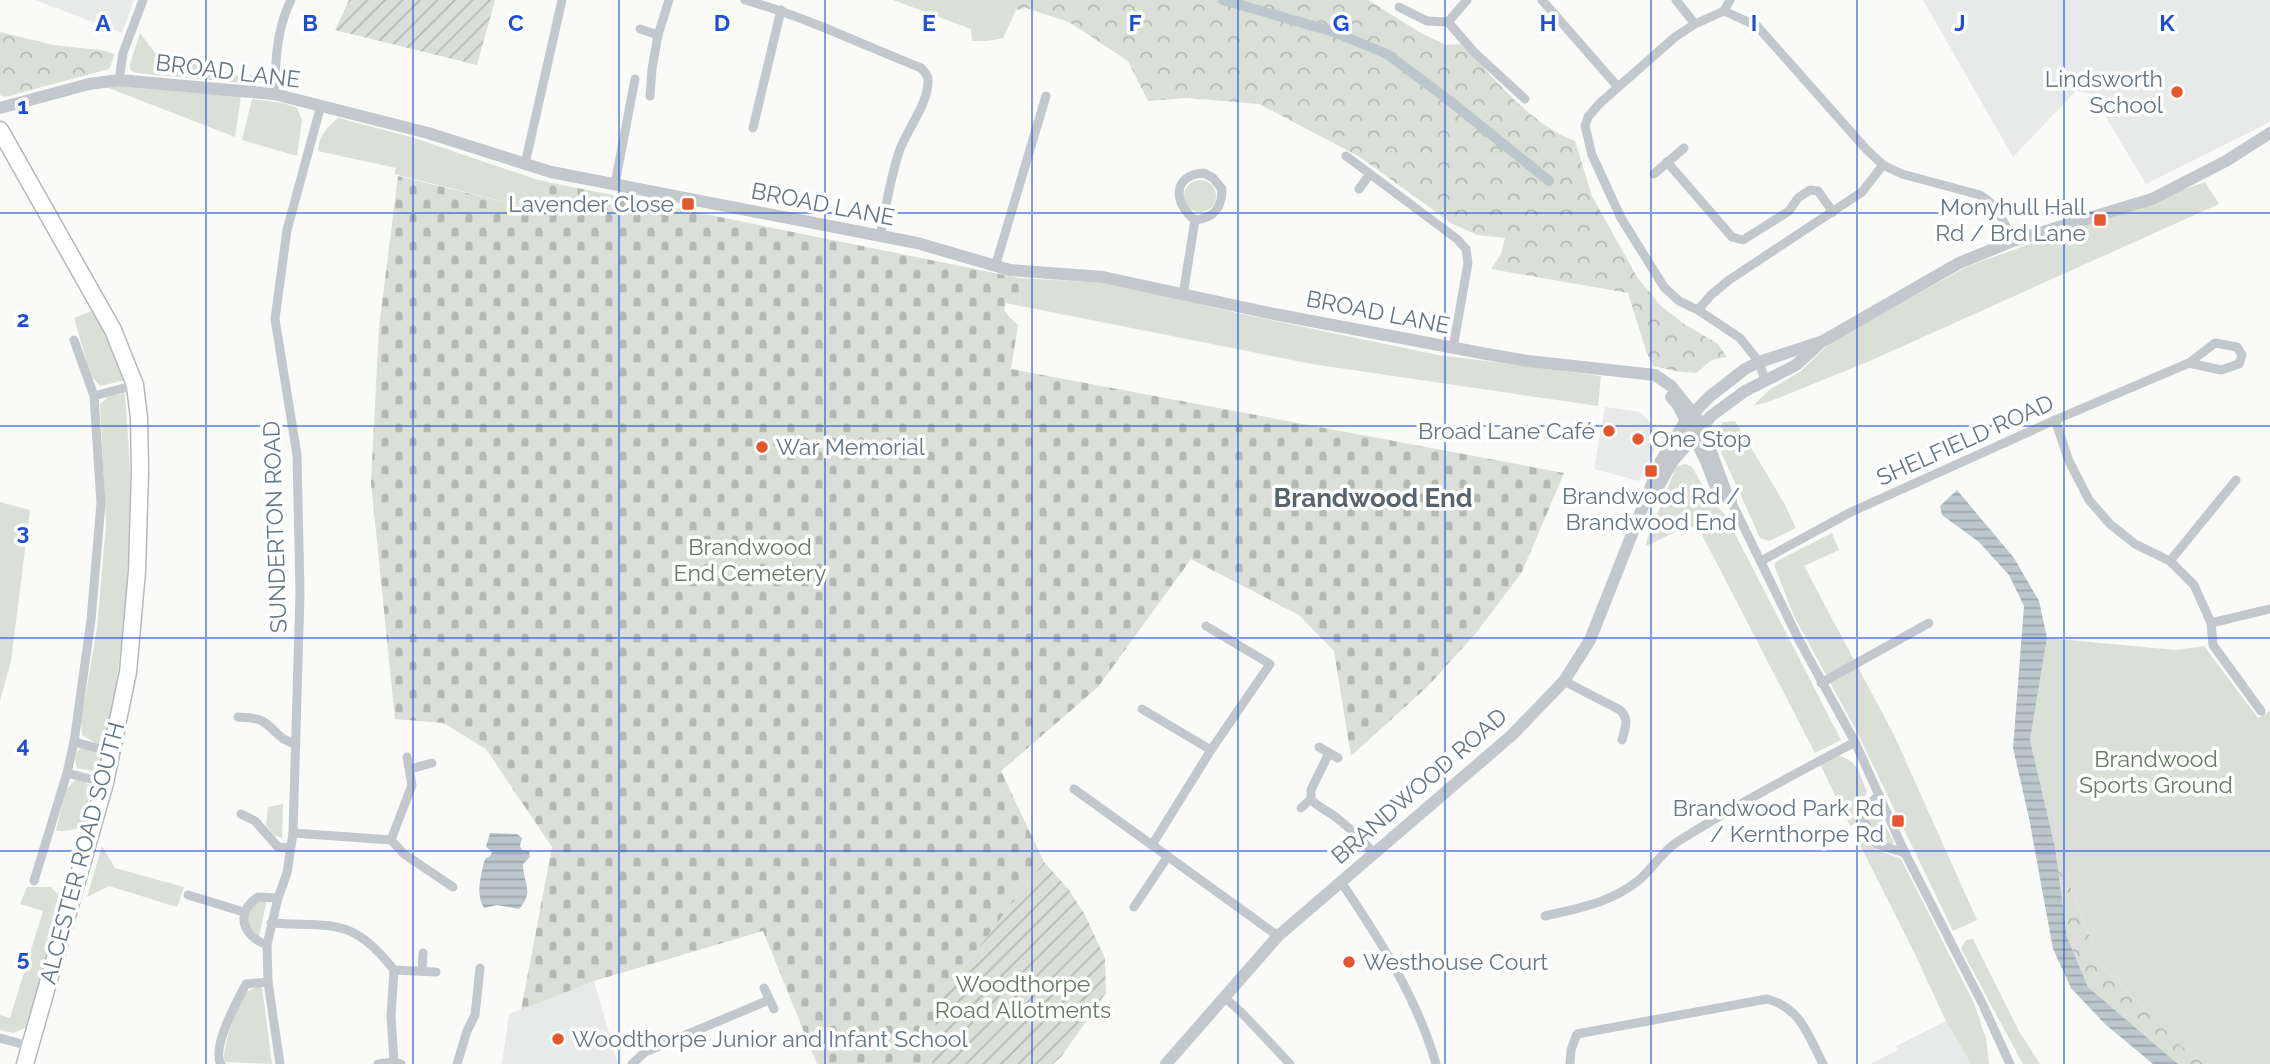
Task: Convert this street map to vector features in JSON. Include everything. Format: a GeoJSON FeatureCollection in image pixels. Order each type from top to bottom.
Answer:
{"type":"FeatureCollection","features":[{"type":"Feature","properties":{"kind":"highway","name":"ALCESTER ROAD SOUTH"},"geometry":{"type":"LineString","coordinates":[[0,130],[105,313],[135,385],[139,418],[137,571],[128,671],[105,783],[25,1064]]}},
{"type":"Feature","properties":{"kind":"street"},"geometry":{"type":"LineString","coordinates":[[119,80],[123,53],[143,0]]}},
{"type":"Feature","properties":{"kind":"street"},"geometry":{"type":"LineString","coordinates":[[274,93],[277,39],[291,0]]}},
{"type":"Feature","properties":{"kind":"street"},"geometry":{"type":"LineString","coordinates":[[525,164],[562,0]]}},
{"type":"Feature","properties":{"kind":"street"},"geometry":{"type":"LineString","coordinates":[[650,96],[658,35],[669,0]]}},
{"type":"Feature","properties":{"kind":"street"},"geometry":{"type":"LineString","coordinates":[[746,0],[781,10],[921,68],[927,74],[929,82],[924,99],[899,151],[888,191],[880,237]]}},
{"type":"Feature","properties":{"kind":"street"},"geometry":{"type":"LineString","coordinates":[[1448,22],[1467,0]]}},
{"type":"Feature","properties":{"kind":"street"},"geometry":{"type":"LineString","coordinates":[[1542,0],[1618,86]]}},
{"type":"Feature","properties":{"kind":"street"},"geometry":{"type":"LineString","coordinates":[[1676,0],[1695,24]]}},
{"type":"Feature","properties":{"kind":"street"},"geometry":{"type":"LineString","coordinates":[[1730,0],[1724,11],[1695,24],[1675,37],[1618,86],[1588,117],[1585,126],[1592,155],[1621,218],[1664,287],[1679,301],[1698,310],[1740,338],[1759,362],[1765,380]]}},
{"type":"Feature","properties":{"kind":"street"},"geometry":{"type":"LineString","coordinates":[[1398,8],[1427,21],[1448,22],[1474,52],[1525,99]]}},
{"type":"Feature","properties":{"kind":"street"},"geometry":{"type":"LineString","coordinates":[[753,127],[781,10]]}},
{"type":"Feature","properties":{"kind":"street"},"geometry":{"type":"LineString","coordinates":[[1724,11],[1757,26],[1852,134],[1883,165],[1902,174],[1980,195],[1990,201],[1999,212],[2013,241]]}},
{"type":"Feature","properties":{"kind":"street"},"geometry":{"type":"LineString","coordinates":[[640,29],[658,35]]}},
{"type":"Feature","properties":{"kind":"street"},"geometry":{"type":"LineString","coordinates":[[615,184],[635,79]]}},
{"type":"Feature","properties":{"kind":"street","name":"BROAD LANE"},"geometry":{"type":"LineString","coordinates":[[0,108],[89,84],[119,80],[274,93],[441,136],[551,172],[917,243],[995,267],[1103,277],[1183,295],[1528,361],[1643,372],[1673,382],[1690,396],[1709,397]]}},
{"type":"Feature","properties":{"kind":"street"},"geometry":{"type":"LineString","coordinates":[[995,267],[1046,96]]}},
{"type":"Feature","properties":{"kind":"street","name":"SUNDERTON ROAD"},"geometry":{"type":"LineString","coordinates":[[280,1064],[268,982],[267,945],[287,873],[293,833],[300,593],[297,455],[275,319],[287,230],[321,105]]}},
{"type":"Feature","properties":{"kind":"street"},"geometry":{"type":"LineString","coordinates":[[1691,426],[1709,397],[1732,377],[1759,362],[1823,341],[1959,263],[2013,241],[2152,198],[2226,161],[2270,133]]}},
{"type":"Feature","properties":{"kind":"street"},"geometry":{"type":"LineString","coordinates":[[1654,174],[1684,148]]}},
{"type":"Feature","properties":{"kind":"street"},"geometry":{"type":"LineString","coordinates":[[1346,156],[1457,239],[1466,249],[1468,263],[1453,348]]}},
{"type":"Feature","properties":{"kind":"street"},"geometry":{"type":"LineString","coordinates":[[1667,162],[1732,237],[1738,240],[1743,240],[1789,211],[1798,198],[1811,190],[1818,191],[1833,212]]}},
{"type":"Feature","properties":{"kind":"street"},"geometry":{"type":"LineString","coordinates":[[1698,310],[1729,280],[1862,192],[1883,165]]}},
{"type":"Feature","properties":{"kind":"street"},"geometry":{"type":"LineString","coordinates":[[1205,173],[1222,189],[1221,205],[1215,213],[1195,220],[1185,212],[1179,194],[1186,178],[1205,173]]}},
{"type":"Feature","properties":{"kind":"street"},"geometry":{"type":"LineString","coordinates":[[1359,189],[1370,174]]}},
{"type":"Feature","properties":{"kind":"street"},"geometry":{"type":"LineString","coordinates":[[1183,295],[1195,220]]}},
{"type":"Feature","properties":{"kind":"street"},"geometry":{"type":"LineString","coordinates":[[34,881],[74,742],[91,620],[101,503],[94,396],[74,340]]}},
{"type":"Feature","properties":{"kind":"street","name":"BRANDWOOD ROAD"},"geometry":{"type":"LineString","coordinates":[[1166,1064],[1278,936],[1512,735],[1564,681],[1590,640],[1646,503],[1660,484],[1691,426],[1703,426],[1710,416],[1726,404],[1796,365],[1823,341]]}},
{"type":"Feature","properties":{"kind":"street","name":"SHELFIELD ROAD"},"geometry":{"type":"LineString","coordinates":[[1761,561],[1851,512],[2189,363],[2214,343],[2236,347],[2242,355],[2239,363],[2221,370],[2189,363]]}},
{"type":"Feature","properties":{"kind":"street"},"geometry":{"type":"LineString","coordinates":[[1643,372],[1658,383],[1678,405],[1691,426],[1717,490],[1731,502]]}},
{"type":"Feature","properties":{"kind":"street","name":"BROAD LANE"},"geometry":{"type":"LineString","coordinates":[[1663,379],[1691,426]]}},
{"type":"Feature","properties":{"kind":"street"},"geometry":{"type":"LineString","coordinates":[[94,396],[135,385]]}},
{"type":"Feature","properties":{"kind":"street"},"geometry":{"type":"LineString","coordinates":[[2055,420],[2069,461],[2089,500],[2110,524],[2135,544],[2171,561],[2194,585],[2211,623],[2213,645],[2261,711]]}},
{"type":"Feature","properties":{"kind":"street"},"geometry":{"type":"LineString","coordinates":[[1703,426],[1731,502],[1821,683],[1855,743],[1905,853],[1983,1005],[2010,1064]]}},
{"type":"Feature","properties":{"kind":"street"},"geometry":{"type":"LineString","coordinates":[[2171,561],[2236,480]]}},
{"type":"Feature","properties":{"kind":"street"},"geometry":{"type":"LineString","coordinates":[[2211,623],[2270,609]]}},
{"type":"Feature","properties":{"kind":"street"},"geometry":{"type":"LineString","coordinates":[[1821,683],[1929,623]]}},
{"type":"Feature","properties":{"kind":"street"},"geometry":{"type":"LineString","coordinates":[[1152,845],[1210,750],[1270,664],[1206,626]]}},
{"type":"Feature","properties":{"kind":"street"},"geometry":{"type":"LineString","coordinates":[[1564,681],[1620,710],[1626,716],[1622,740]]}},
{"type":"Feature","properties":{"kind":"street"},"geometry":{"type":"LineString","coordinates":[[1142,709],[1210,750]]}},
{"type":"Feature","properties":{"kind":"street"},"geometry":{"type":"LineString","coordinates":[[238,717],[255,718],[264,722],[281,738],[296,744]]}},
{"type":"Feature","properties":{"kind":"street"},"geometry":{"type":"LineString","coordinates":[[74,742],[113,752]]}},
{"type":"Feature","properties":{"kind":"street"},"geometry":{"type":"LineString","coordinates":[[1545,916],[1601,903],[1622,892],[1640,880],[1674,844],[1855,743]]}},
{"type":"Feature","properties":{"kind":"street"},"geometry":{"type":"LineString","coordinates":[[1319,747],[1338,758]]}},
{"type":"Feature","properties":{"kind":"street"},"geometry":{"type":"LineString","coordinates":[[1329,753],[1311,790],[1311,799],[1353,831],[1374,853]]}},
{"type":"Feature","properties":{"kind":"street"},"geometry":{"type":"LineString","coordinates":[[391,840],[412,785],[407,757]]}},
{"type":"Feature","properties":{"kind":"street"},"geometry":{"type":"LineString","coordinates":[[410,769],[432,763]]}},
{"type":"Feature","properties":{"kind":"street"},"geometry":{"type":"LineString","coordinates":[[67,773],[105,783]]}},
{"type":"Feature","properties":{"kind":"street"},"geometry":{"type":"LineString","coordinates":[[1074,789],[1278,936]]}},
{"type":"Feature","properties":{"kind":"street"},"geometry":{"type":"LineString","coordinates":[[1879,795],[1867,807],[1863,818],[1876,844],[1905,853]]}},
{"type":"Feature","properties":{"kind":"street"},"geometry":{"type":"LineString","coordinates":[[1301,808],[1311,799]]}},
{"type":"Feature","properties":{"kind":"street"},"geometry":{"type":"LineString","coordinates":[[241,814],[261,826],[278,847],[290,848]]}},
{"type":"Feature","properties":{"kind":"street"},"geometry":{"type":"LineString","coordinates":[[293,833],[391,840],[404,854],[453,887]]}},
{"type":"Feature","properties":{"kind":"street"},"geometry":{"type":"LineString","coordinates":[[1134,907],[1168,856]]}},
{"type":"Feature","properties":{"kind":"street"},"geometry":{"type":"LineString","coordinates":[[1340,883],[1368,922],[1400,979],[1419,1017],[1436,1064]]}},
{"type":"Feature","properties":{"kind":"street"},"geometry":{"type":"LineString","coordinates":[[188,895],[244,912]]}},
{"type":"Feature","properties":{"kind":"street"},"geometry":{"type":"LineString","coordinates":[[267,945],[258,942],[251,935],[243,920],[244,912],[258,897],[278,898]]}},
{"type":"Feature","properties":{"kind":"street"},"geometry":{"type":"LineString","coordinates":[[271,923],[340,926],[358,933],[380,951],[394,970],[391,1016],[397,1063],[378,1064]]}},
{"type":"Feature","properties":{"kind":"street"},"geometry":{"type":"LineString","coordinates":[[422,971],[423,953]]}},
{"type":"Feature","properties":{"kind":"street"},"geometry":{"type":"LineString","coordinates":[[457,1064],[475,1015],[480,968]]}},
{"type":"Feature","properties":{"kind":"street"},"geometry":{"type":"LineString","coordinates":[[394,970],[436,972]]}},
{"type":"Feature","properties":{"kind":"street"},"geometry":{"type":"LineString","coordinates":[[221,1064],[218,1058],[220,1041],[246,984],[268,982]]}},
{"type":"Feature","properties":{"kind":"street"},"geometry":{"type":"LineString","coordinates":[[632,1064],[645,1052],[772,1005],[764,988]]}},
{"type":"Feature","properties":{"kind":"street"},"geometry":{"type":"LineString","coordinates":[[1224,997],[1290,1064]]}},
{"type":"Feature","properties":{"kind":"street"},"geometry":{"type":"LineString","coordinates":[[1570,1064],[1571,1050],[1577,1034],[1767,999],[1790,1008],[1800,1019],[1823,1064]]}},
{"type":"Feature","properties":{"kind":"street"},"geometry":{"type":"LineString","coordinates":[[0,1038],[29,1046]]}},
{"type":"Feature","properties":{"kind":"shaded area"},"geometry":{"type":"Polygon","coordinates":[[[35,0],[134,0],[122,33],[35,0]]]}},
{"type":"Feature","properties":{"kind":"shaded area","name":"Lindsworth School"},"geometry":{"type":"Polygon","coordinates":[[[1923,0],[2270,0],[2270,122],[2146,184],[2092,94],[2076,91],[2013,157],[1923,0]]]}},
{"type":"Feature","properties":{"kind":"shaded area"},"geometry":{"type":"Polygon","coordinates":[[[1605,407],[1640,412],[1655,427],[1658,443],[1639,481],[1594,469],[1605,407]]]}},
{"type":"Feature","properties":{"kind":"shaded area"},"geometry":{"type":"Polygon","coordinates":[[[1957,490],[2014,558],[2039,601],[2047,638],[2030,740],[2055,847],[2067,937],[2088,987],[2178,1064],[2153,1064],[2105,1024],[2071,988],[2053,949],[2013,748],[2024,606],[2009,575],[1979,542],[1942,515],[1940,506],[1957,490]]]}},
{"type":"Feature","properties":{"kind":"shaded area"},"geometry":{"type":"Polygon","coordinates":[[[490,833],[517,834],[522,838],[522,850],[529,851],[530,857],[523,864],[527,892],[519,909],[497,905],[484,908],[481,903],[479,891],[482,871],[485,859],[492,852],[486,847],[490,833]]]}},
{"type":"Feature","properties":{"kind":"shaded area","name":"Woodthorpe Junior and Infant School"},"geometry":{"type":"Polygon","coordinates":[[[594,981],[618,1064],[502,1064],[509,1014],[594,981]]]}},
{"type":"Feature","properties":{"kind":"shaded area"},"geometry":{"type":"Polygon","coordinates":[[[1946,1021],[1971,1064],[1870,1064],[1898,1050],[1896,1046],[1946,1021]]]}},
{"type":"Feature","properties":{"kind":"green space"},"geometry":{"type":"Polygon","coordinates":[[[349,0],[495,0],[477,65],[335,30],[349,0]]]}},
{"type":"Feature","properties":{"kind":"green space"},"geometry":{"type":"Polygon","coordinates":[[[893,0],[1013,0],[1016,10],[1003,38],[972,41],[971,29],[893,0]]]}},
{"type":"Feature","properties":{"kind":"green space"},"geometry":{"type":"Polygon","coordinates":[[[1013,0],[1368,0],[1419,32],[1446,45],[1464,44],[1514,100],[1544,124],[1575,141],[1592,196],[1637,277],[1661,306],[1684,324],[1718,344],[1727,357],[1712,360],[1696,373],[1654,366],[1647,354],[1628,293],[1491,269],[1501,254],[1505,238],[1477,235],[1451,223],[1360,157],[1259,104],[1186,98],[1148,101],[1128,61],[1069,22],[1026,8],[1016,10],[1013,0]]]}},
{"type":"Feature","properties":{"kind":"green space"},"geometry":{"type":"Polygon","coordinates":[[[0,32],[53,45],[115,54],[109,69],[5,97],[0,95],[0,32]]]}},
{"type":"Feature","properties":{"kind":"green space"},"geometry":{"type":"Polygon","coordinates":[[[140,33],[155,53],[246,78],[265,67],[262,82],[252,84],[136,73],[130,70],[130,64],[140,33]]]}},
{"type":"Feature","properties":{"kind":"green space"},"geometry":{"type":"Polygon","coordinates":[[[114,85],[241,96],[235,137],[106,87],[114,85]]]}},
{"type":"Feature","properties":{"kind":"green space"},"geometry":{"type":"Polygon","coordinates":[[[252,99],[283,103],[297,108],[302,120],[297,156],[242,140],[252,99]]]}},
{"type":"Feature","properties":{"kind":"green space"},"geometry":{"type":"Polygon","coordinates":[[[338,118],[411,137],[538,180],[521,206],[394,174],[396,168],[318,151],[324,132],[338,118]]]}},
{"type":"Feature","properties":{"kind":"green space","name":"Brandwood End Cemetery"},"geometry":{"type":"Polygon","coordinates":[[[398,176],[520,206],[538,180],[1019,278],[1021,306],[1006,303],[1004,310],[1018,325],[1011,369],[1564,473],[1522,572],[1476,633],[1428,686],[1351,756],[1334,651],[1299,615],[1191,559],[1098,687],[1001,771],[1044,862],[937,1002],[932,1064],[817,1064],[763,931],[594,981],[521,1010],[552,847],[486,749],[443,723],[395,719],[371,482],[379,328],[398,176]]]}},
{"type":"Feature","properties":{"kind":"green space"},"geometry":{"type":"Polygon","coordinates":[[[1200,180],[1212,184],[1216,196],[1212,208],[1200,212],[1188,208],[1184,196],[1188,184],[1200,180]]]}},
{"type":"Feature","properties":{"kind":"green space"},"geometry":{"type":"Polygon","coordinates":[[[2205,182],[2219,204],[1872,360],[1753,406],[1769,390],[1801,371],[1831,342],[1968,266],[2205,182]]]}},
{"type":"Feature","properties":{"kind":"green space"},"geometry":{"type":"Polygon","coordinates":[[[1019,278],[1110,283],[1438,355],[1601,376],[1598,406],[1312,364],[1021,306],[1019,278]]]}},
{"type":"Feature","properties":{"kind":"green space"},"geometry":{"type":"Polygon","coordinates":[[[97,309],[126,380],[100,386],[91,376],[74,318],[97,309]]]}},
{"type":"Feature","properties":{"kind":"green space"},"geometry":{"type":"Polygon","coordinates":[[[125,393],[131,483],[126,610],[109,736],[104,744],[95,743],[82,735],[81,721],[97,628],[106,524],[100,404],[109,396],[125,393]]]}},
{"type":"Feature","properties":{"kind":"green space"},"geometry":{"type":"Polygon","coordinates":[[[1735,421],[1796,528],[1769,541],[1760,538],[1716,441],[1723,422],[1735,421]]]}},
{"type":"Feature","properties":{"kind":"green space"},"geometry":{"type":"Polygon","coordinates":[[[1685,464],[1692,467],[1707,493],[1727,518],[1841,740],[1815,753],[1699,529],[1688,526],[1646,546],[1676,467],[1685,464]]]}},
{"type":"Feature","properties":{"kind":"green space"},"geometry":{"type":"Polygon","coordinates":[[[0,502],[30,510],[11,661],[0,701],[0,502]]]}},
{"type":"Feature","properties":{"kind":"green space"},"geometry":{"type":"Polygon","coordinates":[[[1832,533],[1839,550],[1804,566],[1894,735],[1977,920],[1953,931],[1857,732],[1794,616],[1774,565],[1832,533]]]}},
{"type":"Feature","properties":{"kind":"green space","name":"Brandwood Sports Ground"},"geometry":{"type":"Polygon","coordinates":[[[2047,638],[2176,650],[2204,646],[2258,718],[2270,711],[2270,1064],[2205,1064],[2179,1044],[2100,964],[2055,847],[2030,740],[2047,638]]]}},
{"type":"Feature","properties":{"kind":"green space"},"geometry":{"type":"Polygon","coordinates":[[[80,748],[105,755],[105,763],[99,772],[77,768],[76,757],[80,748]]]}},
{"type":"Feature","properties":{"kind":"green space"},"geometry":{"type":"Polygon","coordinates":[[[1839,756],[1854,765],[1867,792],[1856,813],[1858,822],[1850,826],[1820,764],[1839,756]]]}},
{"type":"Feature","properties":{"kind":"green space"},"geometry":{"type":"Polygon","coordinates":[[[75,780],[90,786],[85,823],[72,830],[56,830],[66,790],[75,780]]]}},
{"type":"Feature","properties":{"kind":"green space"},"geometry":{"type":"Polygon","coordinates":[[[283,804],[282,838],[274,835],[266,825],[268,807],[283,804]]]}},
{"type":"Feature","properties":{"kind":"green space"},"geometry":{"type":"Polygon","coordinates":[[[1872,811],[1878,812],[1894,842],[1892,845],[1878,841],[1866,816],[1872,811]]]}},
{"type":"Feature","properties":{"kind":"green space"},"geometry":{"type":"Polygon","coordinates":[[[1867,840],[1873,848],[1901,859],[1974,1003],[1986,1039],[1989,1064],[1971,1064],[1946,1021],[1860,845],[1867,840]]]}},
{"type":"Feature","properties":{"kind":"green space"},"geometry":{"type":"Polygon","coordinates":[[[102,846],[115,868],[184,887],[177,907],[109,886],[87,897],[102,846]]]}},
{"type":"Feature","properties":{"kind":"green space"},"geometry":{"type":"Polygon","coordinates":[[[2055,847],[2100,964],[2179,1044],[2205,1064],[2178,1064],[2088,987],[2067,937],[2055,847]]]}},
{"type":"Feature","properties":{"kind":"green space","name":"Woodthorpe Road Allotments"},"geometry":{"type":"Polygon","coordinates":[[[1044,862],[1069,890],[1085,915],[1105,958],[1106,993],[1061,1057],[1053,1064],[932,1064],[937,1002],[1044,862]]]}},
{"type":"Feature","properties":{"kind":"green space"},"geometry":{"type":"Polygon","coordinates":[[[27,887],[51,887],[61,898],[61,910],[29,1026],[14,1033],[0,1030],[0,1015],[10,1018],[43,911],[20,904],[27,887]]]}},
{"type":"Feature","properties":{"kind":"green space"},"geometry":{"type":"Polygon","coordinates":[[[266,900],[259,936],[247,921],[254,903],[266,900]]]}},
{"type":"Feature","properties":{"kind":"green space"},"geometry":{"type":"Polygon","coordinates":[[[1973,939],[2020,1033],[2040,1064],[2023,1064],[1961,949],[1966,940],[1973,939]]]}},
{"type":"Feature","properties":{"kind":"green space"},"geometry":{"type":"Polygon","coordinates":[[[262,987],[272,1064],[225,1062],[227,1038],[243,998],[249,990],[262,987]]]}},
{"type":"Feature","properties":{"kind":"waterway"},"geometry":{"type":"LineString","coordinates":[[1223,0],[1334,32],[1387,54],[1549,181]]}},
{"type":"Feature","properties":{"kind":"place","name":"Lindsworth School"},"geometry":{"type":"Point","coordinates":[2177,92]}},
{"type":"Feature","properties":{"kind":"place","name":"Lavender Close"},"geometry":{"type":"Point","coordinates":[688,204]}},
{"type":"Feature","properties":{"kind":"place","name":"Monyhull Hall Rd / Brd Lane"},"geometry":{"type":"Point","coordinates":[2100,220]}},
{"type":"Feature","properties":{"kind":"place","name":"Broad Lane Café"},"geometry":{"type":"Point","coordinates":[1609,431]}},
{"type":"Feature","properties":{"kind":"place","name":"One Stop"},"geometry":{"type":"Point","coordinates":[1638,439]}},
{"type":"Feature","properties":{"kind":"place","name":"War Memorial"},"geometry":{"type":"Point","coordinates":[762,447]}},
{"type":"Feature","properties":{"kind":"place","name":"Brandwood Rd / Brandwood End"},"geometry":{"type":"Point","coordinates":[1651,471]}},
{"type":"Feature","properties":{"kind":"place","name":"Brandwood Park Rd / Kernthorpe Rd"},"geometry":{"type":"Point","coordinates":[1898,821]}},
{"type":"Feature","properties":{"kind":"place","name":"Westhouse Court"},"geometry":{"type":"Point","coordinates":[1349,962]}},
{"type":"Feature","properties":{"kind":"place","name":"Woodthorpe Junior and Infant School"},"geometry":{"type":"Point","coordinates":[558,1039]}},
{"type":"Feature","properties":{"kind":"district","name":"Brandwood End"},"geometry":{"type":"Point","coordinates":[1373,498]}}]}
